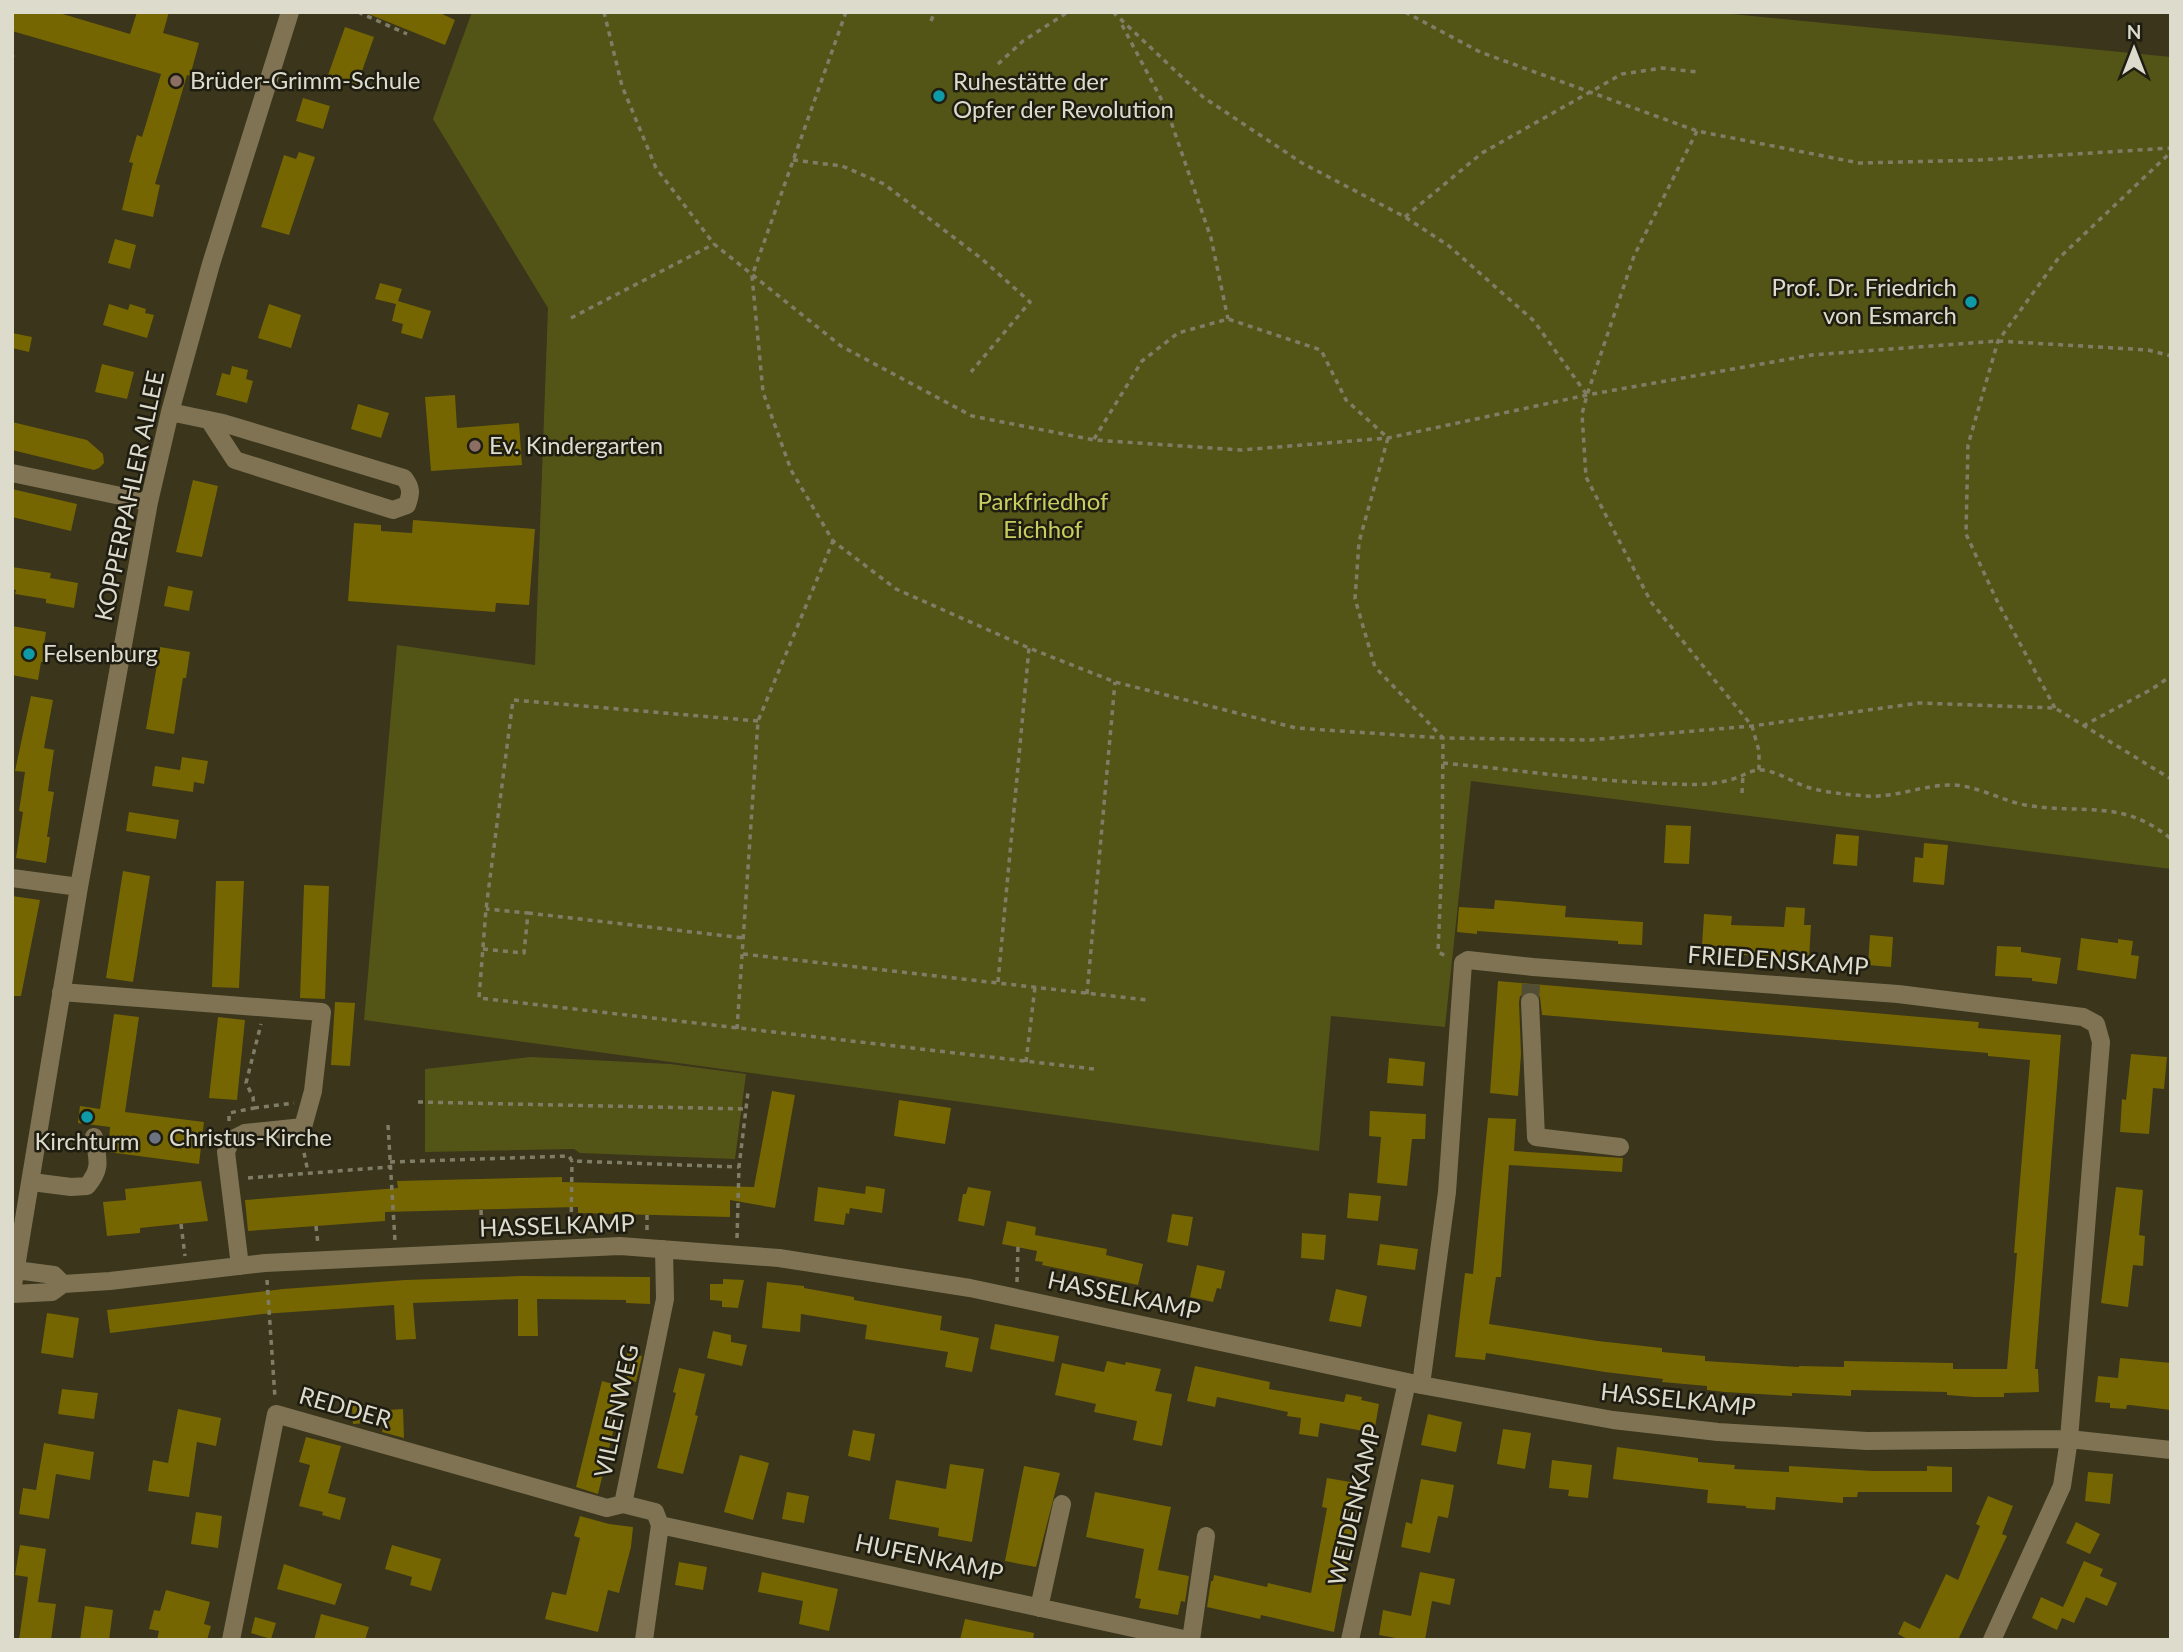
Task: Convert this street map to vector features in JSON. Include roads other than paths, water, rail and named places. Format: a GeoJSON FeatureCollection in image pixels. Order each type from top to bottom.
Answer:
{"type":"FeatureCollection","features":[{"type":"Feature","properties":{"kind":"street","name":"KOPPERPAHLER ALLEE"},"geometry":{"type":"LineString","coordinates":[[12,1293],[24,1193],[149,502],[170,412],[211,264],[290,12]]}},
{"type":"Feature","properties":{"kind":"street"},"geometry":{"type":"LineString","coordinates":[[170,412],[209,420],[404,478],[411,494],[407,505],[393,510],[235,460],[209,420]]}},
{"type":"Feature","properties":{"kind":"street"},"geometry":{"type":"LineString","coordinates":[[12,473],[149,502]]}},
{"type":"Feature","properties":{"kind":"street"},"geometry":{"type":"LineString","coordinates":[[12,878],[79,887]]}},
{"type":"Feature","properties":{"kind":"street","name":"FRIEDENSKAMP"},"geometry":{"type":"LineString","coordinates":[[1414,1383],[1447,1192],[1463,963],[1468,960],[1531,984],[1898,994],[2083,1017],[2096,1024],[2101,1042],[2069,1439]]}},
{"type":"Feature","properties":{"kind":"street"},"geometry":{"type":"LineString","coordinates":[[1531,984],[1536,1137],[1620,1147]]}},
{"type":"Feature","properties":{"kind":"street"},"geometry":{"type":"LineString","coordinates":[[61,992],[322,1012],[309,1104],[303,1127],[244,1133],[231,1140],[226,1152],[240,1266]]}},
{"type":"Feature","properties":{"kind":"street"},"geometry":{"type":"LineString","coordinates":[[24,1193],[87,1186],[96,1176],[99,1162],[94,1137]]}},
{"type":"Feature","properties":{"kind":"street","name":"HASSELKAMP"},"geometry":{"type":"LineString","coordinates":[[12,1293],[52,1292],[63,1284],[265,1263],[621,1246],[736,1254],[779,1258],[970,1288],[1414,1383],[1613,1420],[1718,1432],[1867,1441],[2069,1439],[2171,1450]]}},
{"type":"Feature","properties":{"kind":"street","name":"VILLENWEG"},"geometry":{"type":"LineString","coordinates":[[660,1525],[655,1512],[623,1504],[665,1299],[664,1249]]}},
{"type":"Feature","properties":{"kind":"street","name":"HASSELKAMP"},"geometry":{"type":"LineString","coordinates":[[16,1270],[54,1275],[63,1284]]}},
{"type":"Feature","properties":{"kind":"street","name":"WEIDENKAMP"},"geometry":{"type":"LineString","coordinates":[[1350,1640],[1414,1383]]}},
{"type":"Feature","properties":{"kind":"street","name":"REDDER"},"geometry":{"type":"LineString","coordinates":[[231,1640],[276,1414],[607,1508],[623,1504]]}},
{"type":"Feature","properties":{"kind":"street"},"geometry":{"type":"LineString","coordinates":[[1992,1640],[2062,1486],[2069,1439]]}},
{"type":"Feature","properties":{"kind":"street"},"geometry":{"type":"LineString","coordinates":[[1039,1608],[1062,1504]]}},
{"type":"Feature","properties":{"kind":"street"},"geometry":{"type":"LineString","coordinates":[[644,1640],[660,1525]]}},
{"type":"Feature","properties":{"kind":"street","name":"HUFENKAMP"},"geometry":{"type":"LineString","coordinates":[[660,1525],[1190,1640]]}},
{"type":"Feature","properties":{"kind":"street"},"geometry":{"type":"LineString","coordinates":[[1190,1640],[1206,1536]]}},
{"type":"Feature","properties":{"kind":"tunnel"},"geometry":{"type":"LineString","coordinates":[[1530,1002],[1531,984]]}},
{"type":"Feature","properties":{"kind":"place","name":"Brüder-Grimm-Schule"},"geometry":{"type":"Point","coordinates":[176,81]}},
{"type":"Feature","properties":{"kind":"place","name":"Ruhestätte der Opfer der Revolution"},"geometry":{"type":"Point","coordinates":[939,96]}},
{"type":"Feature","properties":{"kind":"place","name":"Prof. Dr. Friedrich von Esmarch"},"geometry":{"type":"Point","coordinates":[1971,302]}},
{"type":"Feature","properties":{"kind":"place","name":"Ev. Kindergarten"},"geometry":{"type":"Point","coordinates":[475,446]}},
{"type":"Feature","properties":{"kind":"place","name":"Felsenburg"},"geometry":{"type":"Point","coordinates":[29,654]}},
{"type":"Feature","properties":{"kind":"place","name":"Kirchturm"},"geometry":{"type":"Point","coordinates":[87,1117]}},
{"type":"Feature","properties":{"kind":"place","name":"Christus-Kirche"},"geometry":{"type":"Point","coordinates":[155,1138]}},
{"type":"Feature","properties":{"kind":"park label","name":"Parkfriedhof Eichhof"},"geometry":{"type":"Point","coordinates":[1043,516]}}]}
